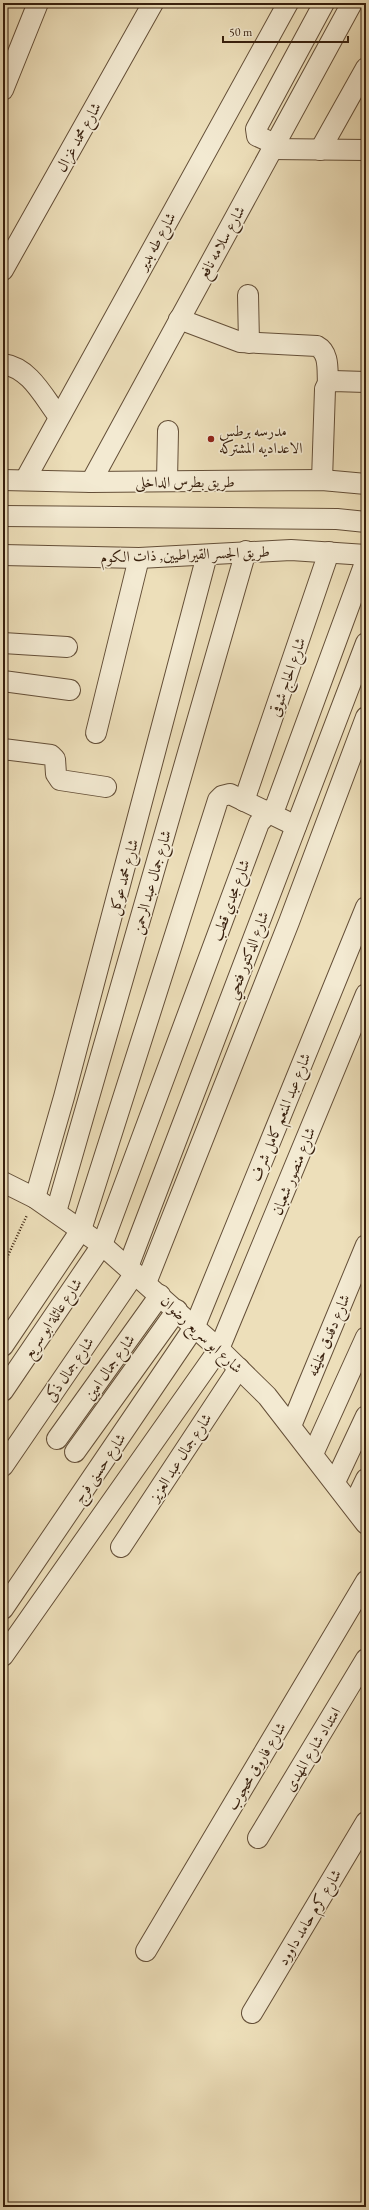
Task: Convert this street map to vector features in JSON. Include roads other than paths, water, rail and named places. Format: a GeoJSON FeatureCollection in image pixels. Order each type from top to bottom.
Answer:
{"type":"FeatureCollection","features":[{"type":"Feature","properties":{"kind":"street"},"geometry":{"type":"LineString","coordinates":[[3,90],[38,3]]}},
{"type":"Feature","properties":{"kind":"street","name":"شارع محمد غزال"},"geometry":{"type":"LineString","coordinates":[[3,270],[153,3]]}},
{"type":"Feature","properties":{"kind":"street","name":"شارع طه بدير"},"geometry":{"type":"LineString","coordinates":[[25,480],[288,3]]}},
{"type":"Feature","properties":{"kind":"street"},"geometry":{"type":"LineString","coordinates":[[324,3],[256,129],[257,136],[273,147],[320,150],[365,148]]}},
{"type":"Feature","properties":{"kind":"street","name":"شارع سلامه نافع"},"geometry":{"type":"LineString","coordinates":[[91,482],[352,3]]}},
{"type":"Feature","properties":{"kind":"street"},"geometry":{"type":"LineString","coordinates":[[320,150],[366,68]]}},
{"type":"Feature","properties":{"kind":"street"},"geometry":{"type":"LineString","coordinates":[[248,294],[249,343]]}},
{"type":"Feature","properties":{"kind":"street"},"geometry":{"type":"LineString","coordinates":[[179,319],[230,339],[249,343],[317,346],[321,348],[326,356],[328,383],[325,389],[322,480]]}},
{"type":"Feature","properties":{"kind":"street"},"geometry":{"type":"LineString","coordinates":[[3,364],[13,366],[25,373],[59,417]]}},
{"type":"Feature","properties":{"kind":"street"},"geometry":{"type":"LineString","coordinates":[[328,383],[333,381],[366,382]]}},
{"type":"Feature","properties":{"kind":"street"},"geometry":{"type":"LineString","coordinates":[[167,481],[168,431]]}},
{"type":"Feature","properties":{"kind":"street","name":"طريق بطرس الداخلى"},"geometry":{"type":"LineString","coordinates":[[3,480],[91,482],[322,480],[366,484]]}},
{"type":"Feature","properties":{"kind":"street"},"geometry":{"type":"LineString","coordinates":[[3,516],[337,519],[366,522]]}},
{"type":"Feature","properties":{"kind":"street","name":"طريق الجسر القيراطيين, ذات الكوم"},"geometry":{"type":"LineString","coordinates":[[3,555],[140,558],[207,555],[246,551],[329,552],[366,555]]}},
{"type":"Feature","properties":{"kind":"street","name":"شارع جمال عبد الرحمن"},"geometry":{"type":"LineString","coordinates":[[56,1212],[246,551]]}},
{"type":"Feature","properties":{"kind":"street","name":"شارع الحاج شوقى"},"geometry":{"type":"LineString","coordinates":[[244,801],[329,552]]}},
{"type":"Feature","properties":{"kind":"street","name":"شارع محمد عوكل"},"geometry":{"type":"LineString","coordinates":[[35,1198],[64,1097],[207,555]]}},
{"type":"Feature","properties":{"kind":"street"},"geometry":{"type":"LineString","coordinates":[[96,732],[140,558]]}},
{"type":"Feature","properties":{"kind":"street","name":"شارع مجدي قطب"},"geometry":{"type":"LineString","coordinates":[[102,1245],[259,823],[276,805],[366,560]]}},
{"type":"Feature","properties":{"kind":"street"},"geometry":{"type":"LineString","coordinates":[[3,642],[67,647]]}},
{"type":"Feature","properties":{"kind":"street","name":"شارع الدكتور فتحي"},"geometry":{"type":"LineString","coordinates":[[142,1279],[296,826],[366,643]]}},
{"type":"Feature","properties":{"kind":"street"},"geometry":{"type":"LineString","coordinates":[[3,681],[70,690]]}},
{"type":"Feature","properties":{"kind":"street"},"geometry":{"type":"LineString","coordinates":[[142,1279],[289,922],[366,717]]}},
{"type":"Feature","properties":{"kind":"street"},"geometry":{"type":"LineString","coordinates":[[3,749],[51,755],[55,759],[56,774],[60,780],[106,787]]}},
{"type":"Feature","properties":{"kind":"street"},"geometry":{"type":"LineString","coordinates":[[3,1346],[81,1230],[218,800],[226,794],[296,826]]}},
{"type":"Feature","properties":{"kind":"street","name":"شارع عبد المنعم كامل شرف"},"geometry":{"type":"LineString","coordinates":[[195,1326],[366,907]]}},
{"type":"Feature","properties":{"kind":"street","name":"شارع منصور شعبان"},"geometry":{"type":"LineString","coordinates":[[3,1656],[219,1348],[366,994]]}},
{"type":"Feature","properties":{"kind":"street","name":"شارع ابو سريع رضوان"},"geometry":{"type":"LineString","coordinates":[[3,1182],[35,1198],[102,1245],[219,1348],[291,1426],[366,1524]]}},
{"type":"Feature","properties":{"kind":"street","name":"شارع عائلة ابو سريع"},"geometry":{"type":"LineString","coordinates":[[3,1391],[102,1245]]}},
{"type":"Feature","properties":{"kind":"street","name":"شارع دقدق خليفه"},"geometry":{"type":"LineString","coordinates":[[291,1426],[366,1245]]}},
{"type":"Feature","properties":{"kind":"street","name":"شارع جمال ذكى"},"geometry":{"type":"LineString","coordinates":[[3,1466],[34,1421],[142,1279]]}},
{"type":"Feature","properties":{"kind":"street","name":"شارع جمال امين"},"geometry":{"type":"LineString","coordinates":[[58,1439],[142,1279]]}},
{"type":"Feature","properties":{"kind":"street"},"geometry":{"type":"LineString","coordinates":[[75,1452],[177,1310]]}},
{"type":"Feature","properties":{"kind":"street","name":"شارع حسنى فرج"},"geometry":{"type":"LineString","coordinates":[[3,1609],[195,1326]]}},
{"type":"Feature","properties":{"kind":"street"},"geometry":{"type":"LineString","coordinates":[[313,1454],[366,1337]]}},
{"type":"Feature","properties":{"kind":"street","name":"شارع جمال عبد العزيز"},"geometry":{"type":"LineString","coordinates":[[121,1547],[239,1368]]}},
{"type":"Feature","properties":{"kind":"street"},"geometry":{"type":"LineString","coordinates":[[334,1482],[366,1416]]}},
{"type":"Feature","properties":{"kind":"street"},"geometry":{"type":"LineString","coordinates":[[34,1421],[98,1469]]}},
{"type":"Feature","properties":{"kind":"street"},"geometry":{"type":"LineString","coordinates":[[353,1506],[366,1479]]}},
{"type":"Feature","properties":{"kind":"street","name":"شارع فاروق محجوب"},"geometry":{"type":"LineString","coordinates":[[146,1951],[366,1581]]}},
{"type":"Feature","properties":{"kind":"street","name":"امتداد شارع المهدى"},"geometry":{"type":"LineString","coordinates":[[258,1838],[366,1659]]}},
{"type":"Feature","properties":{"kind":"street","name":"شارع كرم حامد داوود"},"geometry":{"type":"LineString","coordinates":[[252,2013],[366,1822]]}},
{"type":"Feature","properties":{"kind":"place","name":"مدرسه برطس الاعداديه المشتركه"},"geometry":{"type":"Point","coordinates":[211,439]}}]}
